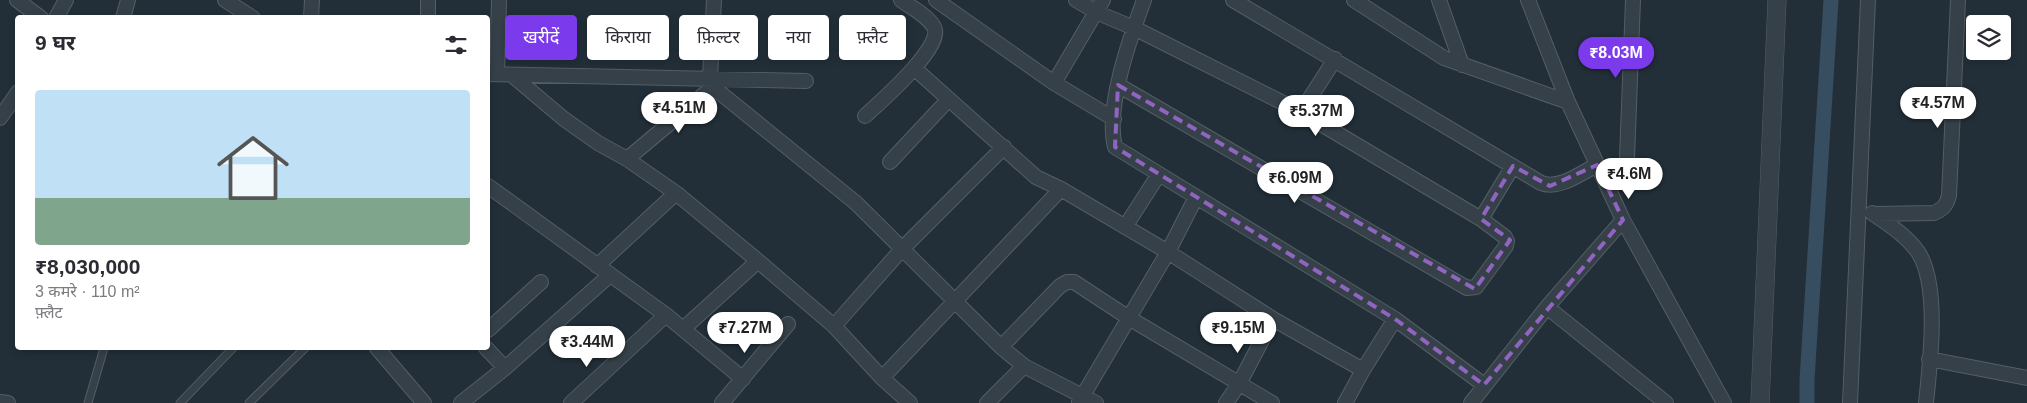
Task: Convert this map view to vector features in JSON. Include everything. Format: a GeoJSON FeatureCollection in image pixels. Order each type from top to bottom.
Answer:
{"type":"FeatureCollection","features":[{"type":"Feature","properties":{"kind":"street"},"geometry":{"type":"LineString","coordinates":[[17,0],[37,15]]}},
{"type":"Feature","properties":{"kind":"street"},"geometry":{"type":"LineString","coordinates":[[58,15],[66,0]]}},
{"type":"Feature","properties":{"kind":"street"},"geometry":{"type":"LineString","coordinates":[[124,15],[128,0]]}},
{"type":"Feature","properties":{"kind":"street"},"geometry":{"type":"LineString","coordinates":[[225,0],[248,15]]}},
{"type":"Feature","properties":{"kind":"street"},"geometry":{"type":"LineString","coordinates":[[311,15],[312,0]]}},
{"type":"Feature","properties":{"kind":"street"},"geometry":{"type":"LineString","coordinates":[[428,0],[428,15]]}},
{"type":"Feature","properties":{"kind":"street"},"geometry":{"type":"LineString","coordinates":[[499,0],[492,74],[711,83],[806,80]]}},
{"type":"Feature","properties":{"kind":"street"},"geometry":{"type":"LineString","coordinates":[[627,159],[711,83],[714,0]]}},
{"type":"Feature","properties":{"kind":"street"},"geometry":{"type":"LineString","coordinates":[[865,116],[914,68],[935,41],[934,28],[923,15],[901,0]]}},
{"type":"Feature","properties":{"kind":"street"},"geometry":{"type":"LineString","coordinates":[[923,15],[930,0]]}},
{"type":"Feature","properties":{"kind":"street"},"geometry":{"type":"LineString","coordinates":[[936,0],[1054,83],[1114,119]]}},
{"type":"Feature","properties":{"kind":"street"},"geometry":{"type":"LineString","coordinates":[[1076,0],[1100,6],[1134,28],[1301,112],[1481,219],[1505,237],[1507,241],[1506,246],[1476,287],[1472,289],[1458,283],[1118,85]]}},
{"type":"Feature","properties":{"kind":"street"},"geometry":{"type":"LineString","coordinates":[[1144,0],[1118,85],[1114,119],[1113,140],[1115,148],[1395,319],[1484,385]]}},
{"type":"Feature","properties":{"kind":"street"},"geometry":{"type":"LineString","coordinates":[[1233,0],[1550,186],[1557,185],[1597,165]]}},
{"type":"Feature","properties":{"kind":"street"},"geometry":{"type":"LineString","coordinates":[[1439,0],[1462,65]]}},
{"type":"Feature","properties":{"kind":"street"},"geometry":{"type":"LineString","coordinates":[[1528,0],[1568,102],[1622,220],[1724,403]]}},
{"type":"Feature","properties":{"kind":"street"},"geometry":{"type":"LineString","coordinates":[[1627,158],[1633,0]]}},
{"type":"Feature","properties":{"kind":"street"},"geometry":{"type":"LineString","coordinates":[[1760,403],[1777,0]]}},
{"type":"Feature","properties":{"kind":"street"},"geometry":{"type":"LineString","coordinates":[[1850,403],[1868,0]]}},
{"type":"Feature","properties":{"kind":"street"},"geometry":{"type":"LineString","coordinates":[[1874,214],[1934,213],[1942,210],[1946,204],[1949,196],[1958,0]]}},
{"type":"Feature","properties":{"kind":"street"},"geometry":{"type":"LineString","coordinates":[[1360,1],[1426,48],[1444,58],[1568,102]]}},
{"type":"Feature","properties":{"kind":"street"},"geometry":{"type":"LineString","coordinates":[[1054,83],[1100,6]]}},
{"type":"Feature","properties":{"kind":"street"},"geometry":{"type":"LineString","coordinates":[[1301,112],[1335,59]]}},
{"type":"Feature","properties":{"kind":"street"},"geometry":{"type":"LineString","coordinates":[[914,68],[1004,147],[1027,171],[1168,252],[1272,319],[1363,370]]}},
{"type":"Feature","properties":{"kind":"street"},"geometry":{"type":"LineString","coordinates":[[513,76],[564,119],[676,193],[834,326],[882,378],[910,403]]}},
{"type":"Feature","properties":{"kind":"street"},"geometry":{"type":"LineString","coordinates":[[711,83],[856,203],[1002,347],[1024,366],[1080,399],[1096,403]]}},
{"type":"Feature","properties":{"kind":"street"},"geometry":{"type":"LineString","coordinates":[[0,118],[15,96]]}},
{"type":"Feature","properties":{"kind":"street"},"geometry":{"type":"LineString","coordinates":[[890,162],[949,99]]}},
{"type":"Feature","properties":{"kind":"street"},"geometry":{"type":"LineString","coordinates":[[834,326],[903,248],[1004,147]]}},
{"type":"Feature","properties":{"kind":"street"},"geometry":{"type":"LineString","coordinates":[[1481,219],[1514,166]]}},
{"type":"Feature","properties":{"kind":"street"},"geometry":{"type":"LineString","coordinates":[[1125,227],[1159,174]]}},
{"type":"Feature","properties":{"kind":"street"},"geometry":{"type":"LineString","coordinates":[[490,187],[666,314],[743,379]]}},
{"type":"Feature","properties":{"kind":"street"},"geometry":{"type":"LineString","coordinates":[[882,378],[1061,189]]}},
{"type":"Feature","properties":{"kind":"street"},"geometry":{"type":"LineString","coordinates":[[597,266],[676,193]]}},
{"type":"Feature","properties":{"kind":"street"},"geometry":{"type":"LineString","coordinates":[[1080,399],[1168,252],[1196,197]]}},
{"type":"Feature","properties":{"kind":"street"},"geometry":{"type":"LineString","coordinates":[[1858,203],[1906,239],[1919,253],[1929,282],[1931,308],[1930,359],[1926,403]]}},
{"type":"Feature","properties":{"kind":"street"},"geometry":{"type":"LineString","coordinates":[[1471,403],[1547,307],[1622,220]]}},
{"type":"Feature","properties":{"kind":"street"},"geometry":{"type":"LineString","coordinates":[[683,329],[758,261]]}},
{"type":"Feature","properties":{"kind":"street"},"geometry":{"type":"LineString","coordinates":[[461,403],[505,368],[610,275]]}},
{"type":"Feature","properties":{"kind":"street"},"geometry":{"type":"LineString","coordinates":[[490,328],[540,282]]}},
{"type":"Feature","properties":{"kind":"street"},"geometry":{"type":"LineString","coordinates":[[1002,347],[1060,286],[1067,282],[1074,282],[1129,318],[1272,403]]}},
{"type":"Feature","properties":{"kind":"street"},"geometry":{"type":"LineString","coordinates":[[1547,307],[1666,403]]}},
{"type":"Feature","properties":{"kind":"street"},"geometry":{"type":"LineString","coordinates":[[572,403],[666,314]]}},
{"type":"Feature","properties":{"kind":"street"},"geometry":{"type":"LineString","coordinates":[[1226,403],[1239,384],[1272,319]]}},
{"type":"Feature","properties":{"kind":"street"},"geometry":{"type":"LineString","coordinates":[[1345,403],[1395,319]]}},
{"type":"Feature","properties":{"kind":"street"},"geometry":{"type":"LineString","coordinates":[[722,403],[788,324]]}},
{"type":"Feature","properties":{"kind":"street"},"geometry":{"type":"LineString","coordinates":[[379,350],[424,403]]}},
{"type":"Feature","properties":{"kind":"street"},"geometry":{"type":"LineString","coordinates":[[488,350],[505,368]]}},
{"type":"Feature","properties":{"kind":"street"},"geometry":{"type":"LineString","coordinates":[[1930,359],[2027,378]]}},
{"type":"Feature","properties":{"kind":"street"},"geometry":{"type":"LineString","coordinates":[[987,403],[1024,366]]}},
{"type":"Feature","properties":{"kind":"street"},"geometry":{"type":"LineString","coordinates":[[0,402],[8,403]]}},
{"type":"Feature","properties":{"kind":"lane"},"geometry":{"type":"LineString","coordinates":[[88,403],[103,350]]}},
{"type":"Feature","properties":{"kind":"lane"},"geometry":{"type":"LineString","coordinates":[[180,403],[231,350]]}},
{"type":"Feature","properties":{"kind":"lane"},"geometry":{"type":"LineString","coordinates":[[249,403],[303,350]]}},
{"type":"Feature","properties":{"kind":"highlighted area"},"geometry":{"type":"Polygon","coordinates":[[[1118,85],[1475,289],[1510,240],[1481,219],[1513,166],[1550,186],[1597,165],[1623,220],[1484,385],[1395,319],[1115,147],[1118,85]]]}},
{"type":"Feature","properties":{"kind":"waterway"},"geometry":{"type":"LineString","coordinates":[[1807,403],[1831,0]]}}]}
